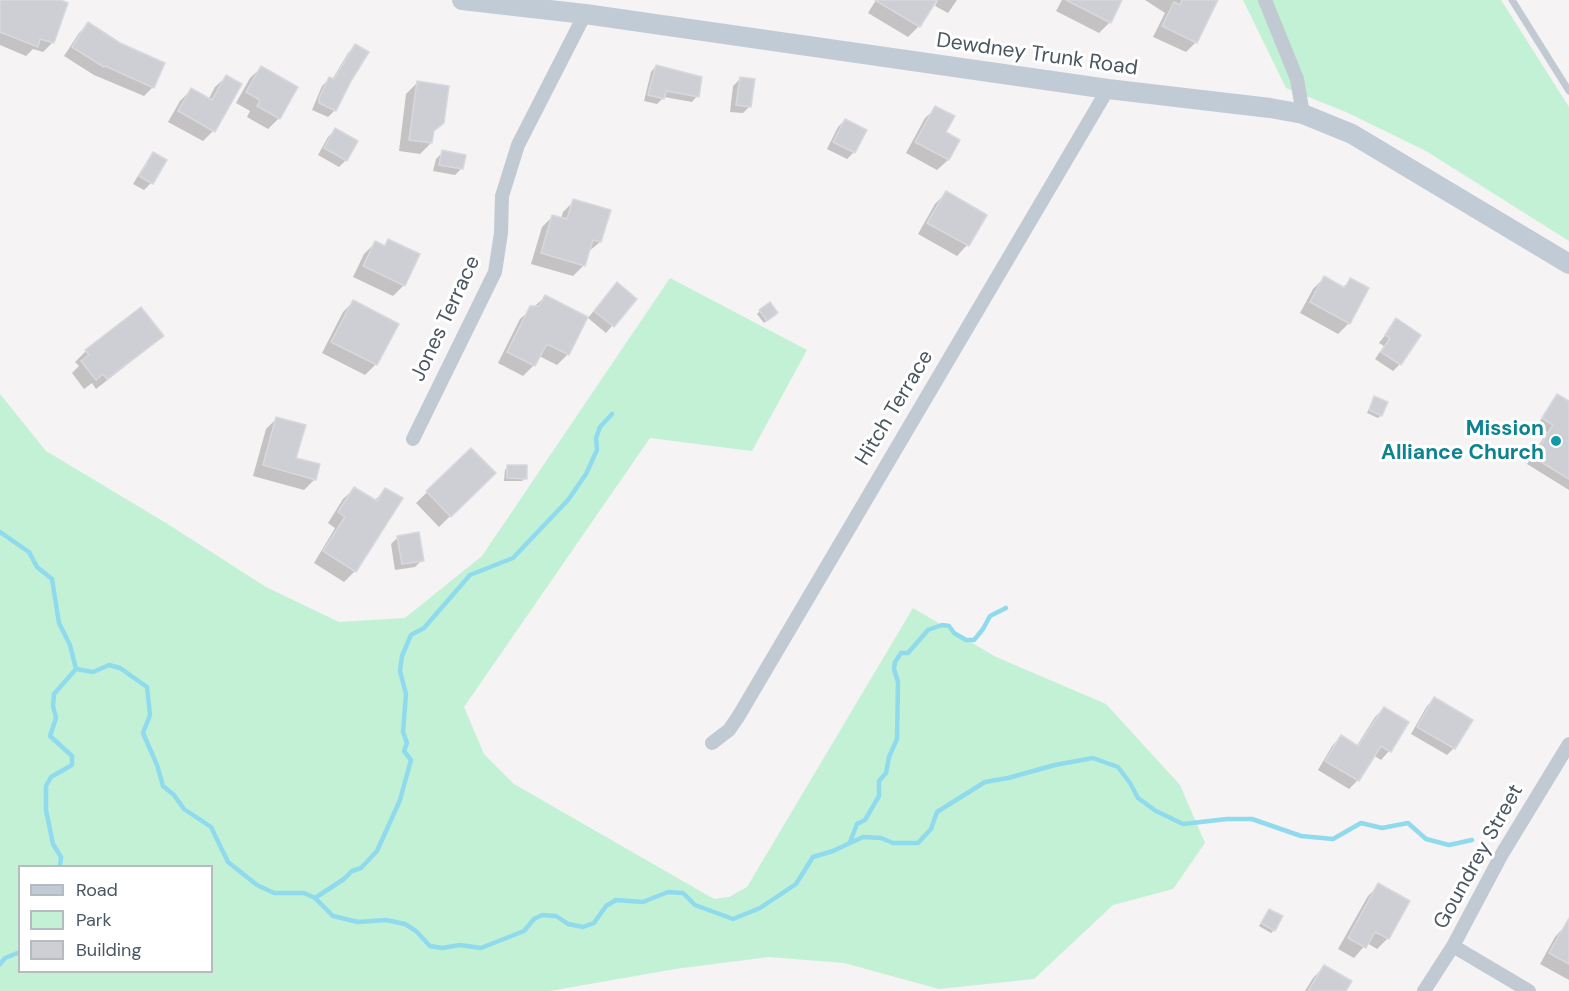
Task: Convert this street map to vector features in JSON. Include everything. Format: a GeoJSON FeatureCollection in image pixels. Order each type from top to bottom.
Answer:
{"type":"FeatureCollection","features":[{"type":"Feature","properties":{"kind":"main road","name":"Dewdney Trunk Road"},"geometry":{"type":"LineString","coordinates":[[462,0],[585,14],[1108,89],[1303,114],[1352,134],[1569,264]]}},
{"type":"Feature","properties":{"kind":"street"},"geometry":{"type":"LineString","coordinates":[[1265,0],[1297,79],[1303,114]]}},
{"type":"Feature","properties":{"kind":"street","name":"Jones Terrace"},"geometry":{"type":"LineString","coordinates":[[413,439],[495,272],[501,233],[502,196],[518,145],[585,14]]}},
{"type":"Feature","properties":{"kind":"street","name":"Hitch Terrace"},"geometry":{"type":"LineString","coordinates":[[712,743],[729,730],[738,717],[1108,89]]}},
{"type":"Feature","properties":{"kind":"street","name":"Goundrey Street"},"geometry":{"type":"LineString","coordinates":[[1424,991],[1453,946],[1502,854],[1569,744]]}},
{"type":"Feature","properties":{"kind":"street"},"geometry":{"type":"LineString","coordinates":[[1453,946],[1529,991]]}},
{"type":"Feature","properties":{"kind":"lane"},"geometry":{"type":"LineString","coordinates":[[1512,0],[1569,91]]}},
{"type":"Feature","properties":{"kind":"green space"},"geometry":{"type":"Polygon","coordinates":[[[1243,0],[1501,0],[1569,107],[1569,241],[1426,151],[1346,112],[1286,88],[1243,0]]]}},
{"type":"Feature","properties":{"kind":"green space"},"geometry":{"type":"Polygon","coordinates":[[[670,278],[807,350],[752,451],[650,438],[464,707],[484,754],[514,784],[714,899],[729,897],[747,887],[913,608],[996,657],[1106,704],[1180,785],[1205,843],[1173,889],[1113,905],[1034,979],[939,989],[844,963],[769,957],[675,969],[550,991],[0,991],[0,394],[46,451],[166,523],[266,587],[339,622],[405,618],[482,556],[670,278]]]}},
{"type":"Feature","properties":{"kind":"building"},"geometry":{"type":"Polygon","coordinates":[[[0,0],[61,0],[68,3],[54,43],[40,39],[38,47],[0,32],[0,0]]]}},
{"type":"Feature","properties":{"kind":"building"},"geometry":{"type":"Polygon","coordinates":[[[875,0],[937,0],[920,27],[875,0]]]}},
{"type":"Feature","properties":{"kind":"building"},"geometry":{"type":"Polygon","coordinates":[[[1066,0],[1122,0],[1111,23],[1066,0]]]}},
{"type":"Feature","properties":{"kind":"building"},"geometry":{"type":"Polygon","coordinates":[[[1182,0],[1218,0],[1197,43],[1162,26],[1174,2],[1180,5],[1182,0]]]}},
{"type":"Feature","properties":{"kind":"building"},"geometry":{"type":"Polygon","coordinates":[[[88,22],[120,43],[165,63],[154,88],[104,67],[72,47],[88,22]]]}},
{"type":"Feature","properties":{"kind":"building"},"geometry":{"type":"Polygon","coordinates":[[[355,44],[369,52],[336,111],[319,103],[319,98],[329,77],[334,79],[355,44]]]}},
{"type":"Feature","properties":{"kind":"building"},"geometry":{"type":"Polygon","coordinates":[[[656,65],[702,77],[699,97],[666,91],[664,99],[648,95],[656,65]]]}},
{"type":"Feature","properties":{"kind":"building"},"geometry":{"type":"Polygon","coordinates":[[[261,66],[298,87],[280,119],[257,106],[260,100],[246,92],[261,66]]]}},
{"type":"Feature","properties":{"kind":"building"},"geometry":{"type":"Polygon","coordinates":[[[226,75],[242,84],[215,132],[178,111],[191,88],[212,100],[226,75]]]}},
{"type":"Feature","properties":{"kind":"building"},"geometry":{"type":"Polygon","coordinates":[[[740,77],[755,79],[751,107],[736,105],[740,77]]]}},
{"type":"Feature","properties":{"kind":"building"},"geometry":{"type":"Polygon","coordinates":[[[417,81],[449,86],[444,123],[434,131],[432,143],[409,140],[417,81]]]}},
{"type":"Feature","properties":{"kind":"building"},"geometry":{"type":"Polygon","coordinates":[[[935,106],[955,116],[946,132],[960,140],[949,160],[915,142],[935,106]]]}},
{"type":"Feature","properties":{"kind":"building"},"geometry":{"type":"Polygon","coordinates":[[[845,119],[867,130],[855,153],[833,142],[845,119]]]}},
{"type":"Feature","properties":{"kind":"building"},"geometry":{"type":"Polygon","coordinates":[[[335,128],[358,141],[347,161],[324,148],[335,128]]]}},
{"type":"Feature","properties":{"kind":"building"},"geometry":{"type":"Polygon","coordinates":[[[442,150],[466,155],[463,169],[439,165],[442,150]]]}},
{"type":"Feature","properties":{"kind":"building"},"geometry":{"type":"Polygon","coordinates":[[[153,152],[167,160],[153,184],[139,176],[153,152]]]}},
{"type":"Feature","properties":{"kind":"building"},"geometry":{"type":"Polygon","coordinates":[[[946,191],[987,215],[969,246],[927,223],[946,191]]]}},
{"type":"Feature","properties":{"kind":"building"},"geometry":{"type":"Polygon","coordinates":[[[573,199],[611,210],[601,242],[593,240],[585,266],[541,253],[552,215],[567,219],[573,199]]]}},
{"type":"Feature","properties":{"kind":"building"},"geometry":{"type":"Polygon","coordinates":[[[388,239],[420,254],[405,286],[363,266],[375,241],[385,246],[388,239]]]}},
{"type":"Feature","properties":{"kind":"building"},"geometry":{"type":"Polygon","coordinates":[[[1324,276],[1345,288],[1350,278],[1369,288],[1350,324],[1310,302],[1324,276]]]}},
{"type":"Feature","properties":{"kind":"building"},"geometry":{"type":"Polygon","coordinates":[[[617,282],[637,299],[614,327],[594,311],[617,282]]]}},
{"type":"Feature","properties":{"kind":"building"},"geometry":{"type":"Polygon","coordinates":[[[545,295],[588,317],[569,355],[547,344],[535,366],[507,352],[530,306],[539,306],[545,295]]]}},
{"type":"Feature","properties":{"kind":"building"},"geometry":{"type":"Polygon","coordinates":[[[353,300],[399,324],[377,365],[331,342],[353,300]]]}},
{"type":"Feature","properties":{"kind":"building"},"geometry":{"type":"Polygon","coordinates":[[[770,302],[778,313],[767,321],[759,310],[770,302]]]}},
{"type":"Feature","properties":{"kind":"building"},"geometry":{"type":"Polygon","coordinates":[[[141,307],[164,336],[107,379],[103,374],[96,380],[81,361],[89,355],[85,350],[141,307]]]}},
{"type":"Feature","properties":{"kind":"building"},"geometry":{"type":"Polygon","coordinates":[[[1396,318],[1421,335],[1401,365],[1381,352],[1390,338],[1385,335],[1396,318]]]}},
{"type":"Feature","properties":{"kind":"building","name":"Mission Alliance Church"},"geometry":{"type":"Polygon","coordinates":[[[1557,394],[1569,401],[1569,479],[1533,457],[1553,425],[1542,418],[1557,394]]]}},
{"type":"Feature","properties":{"kind":"building"},"geometry":{"type":"Polygon","coordinates":[[[1374,396],[1388,402],[1382,416],[1369,410],[1374,396]]]}},
{"type":"Feature","properties":{"kind":"building"},"geometry":{"type":"Polygon","coordinates":[[[276,417],[306,425],[296,458],[320,464],[316,480],[263,465],[276,417]]]}},
{"type":"Feature","properties":{"kind":"building"},"geometry":{"type":"Polygon","coordinates":[[[471,448],[496,473],[451,517],[426,491],[471,448]]]}},
{"type":"Feature","properties":{"kind":"building"},"geometry":{"type":"Polygon","coordinates":[[[507,465],[527,465],[527,479],[507,478],[507,465]]]}},
{"type":"Feature","properties":{"kind":"building"},"geometry":{"type":"Polygon","coordinates":[[[354,487],[377,501],[385,488],[403,498],[356,572],[323,551],[345,517],[338,512],[354,487]]]}},
{"type":"Feature","properties":{"kind":"building"},"geometry":{"type":"Polygon","coordinates":[[[419,532],[424,561],[402,564],[397,536],[419,532]]]}},
{"type":"Feature","properties":{"kind":"building"},"geometry":{"type":"Polygon","coordinates":[[[1434,697],[1473,720],[1455,749],[1417,727],[1434,697]]]}},
{"type":"Feature","properties":{"kind":"building"},"geometry":{"type":"Polygon","coordinates":[[[1384,707],[1409,722],[1391,752],[1381,746],[1359,781],[1325,761],[1341,735],[1358,746],[1384,707]]]}},
{"type":"Feature","properties":{"kind":"building"},"geometry":{"type":"Polygon","coordinates":[[[1378,883],[1410,901],[1389,939],[1375,932],[1366,948],[1348,938],[1378,883]]]}},
{"type":"Feature","properties":{"kind":"building"},"geometry":{"type":"Polygon","coordinates":[[[1269,909],[1283,916],[1275,931],[1261,923],[1269,909]]]}},
{"type":"Feature","properties":{"kind":"building"},"geometry":{"type":"Polygon","coordinates":[[[1569,918],[1569,964],[1549,953],[1569,918]]]}},
{"type":"Feature","properties":{"kind":"building"},"geometry":{"type":"Polygon","coordinates":[[[1324,965],[1352,981],[1346,991],[1308,991],[1324,965]]]}},
{"type":"Feature","properties":{"kind":"waterway"},"geometry":{"type":"LineString","coordinates":[[315,898],[352,871],[361,868],[377,851],[400,800],[411,760],[404,751],[407,743],[403,732],[406,694],[400,671],[402,656],[411,635],[424,628],[470,575],[513,558],[568,500],[586,474],[597,450],[596,438],[600,427],[612,414]]}},
{"type":"Feature","properties":{"kind":"waterway"},"geometry":{"type":"LineString","coordinates":[[0,532],[29,552],[37,567],[52,579],[59,623],[70,645],[76,669],[54,694],[53,706],[56,718],[50,736],[72,756],[72,765],[51,777],[46,786],[46,810],[53,844],[61,857],[60,865]]}},
{"type":"Feature","properties":{"kind":"waterway"},"geometry":{"type":"LineString","coordinates":[[850,842],[857,824],[865,820],[879,796],[879,781],[886,773],[889,757],[897,739],[898,682],[894,669],[895,662],[901,653],[908,653],[928,630],[942,625],[949,626],[954,633],[966,640],[974,640],[990,616],[1006,608]]}},
{"type":"Feature","properties":{"kind":"waterway"},"geometry":{"type":"LineString","coordinates":[[76,669],[93,672],[109,665],[120,668],[147,687],[150,715],[143,733],[157,765],[163,786],[174,795],[184,809],[211,827],[228,862],[257,885],[274,893],[304,893],[315,898],[333,916],[358,922],[386,920],[405,924],[416,931],[430,946],[442,948],[460,945],[481,948],[524,931],[534,919],[542,915],[556,916],[568,924],[583,927],[594,923],[606,906],[616,900],[643,902],[668,892],[683,893],[695,905],[733,919],[760,908],[796,884],[813,857],[833,851],[863,837],[881,838],[893,843],[918,843],[931,829],[937,812],[985,782],[1093,758],[1118,767],[1138,798],[1156,811],[1183,824],[1227,819],[1252,819],[1301,836],[1333,839],[1361,823],[1382,828],[1408,823],[1426,839],[1449,845],[1472,840]]}},
{"type":"Feature","properties":{"kind":"waterway"},"geometry":{"type":"LineString","coordinates":[[0,964],[5,958],[18,953]]}},
{"type":"Feature","properties":{"kind":"place","name":"Mission Alliance Church"},"geometry":{"type":"Point","coordinates":[1556,441]}}]}
